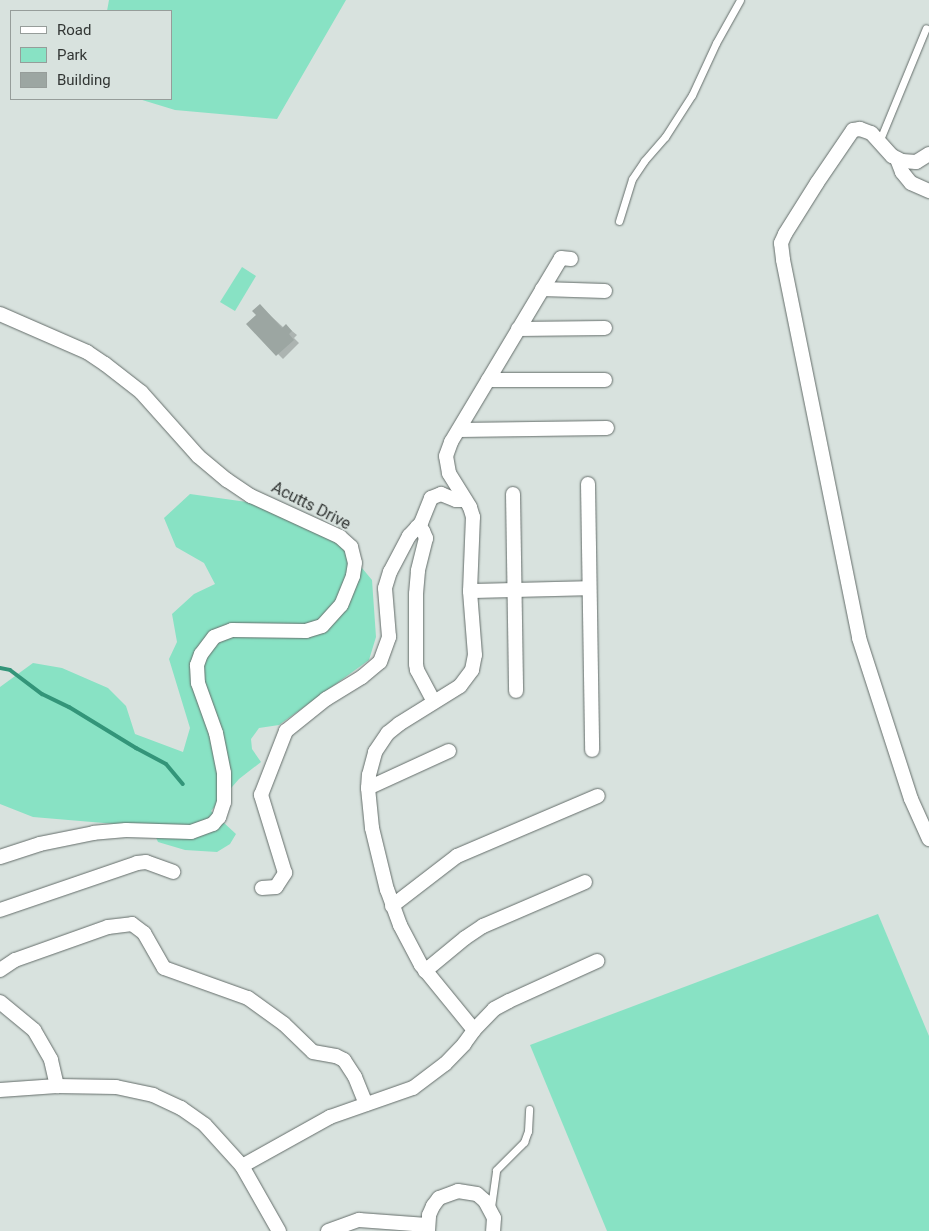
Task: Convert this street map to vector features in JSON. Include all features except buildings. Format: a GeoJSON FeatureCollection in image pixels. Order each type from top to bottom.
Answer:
{"type":"FeatureCollection","features":[{"type":"Feature","properties":{"kind":"street"},"geometry":{"type":"LineString","coordinates":[[929,191],[911,183],[902,172],[897,159],[868,131],[853,130],[785,234],[782,247],[859,638],[911,799],[929,839]]}},
{"type":"Feature","properties":{"kind":"street"},"geometry":{"type":"LineString","coordinates":[[897,159],[916,162],[929,154]]}},
{"type":"Feature","properties":{"kind":"street"},"geometry":{"type":"LineString","coordinates":[[474,1030],[425,971],[404,934],[392,906],[372,828],[368,788],[374,757],[383,740],[399,724],[464,682],[474,665],[475,655],[470,591],[472,512],[449,473],[445,461],[448,448],[561,258],[571,259]]}},
{"type":"Feature","properties":{"kind":"street"},"geometry":{"type":"LineString","coordinates":[[542,289],[605,291]]}},
{"type":"Feature","properties":{"kind":"street","name":"Acutts Drive"},"geometry":{"type":"LineString","coordinates":[[0,314],[98,358],[141,392],[198,456],[226,480],[252,496],[340,537],[354,553],[353,576],[347,593],[336,613],[322,626],[306,630],[232,630],[214,637],[201,654],[197,665],[198,683],[216,733],[224,773],[224,802],[218,817],[212,824],[191,832],[126,830],[65,838],[0,858]]}},
{"type":"Feature","properties":{"kind":"street"},"geometry":{"type":"LineString","coordinates":[[518,329],[605,328]]}},
{"type":"Feature","properties":{"kind":"street"},"geometry":{"type":"LineString","coordinates":[[488,380],[605,380]]}},
{"type":"Feature","properties":{"kind":"street"},"geometry":{"type":"LineString","coordinates":[[459,430],[607,428]]}},
{"type":"Feature","properties":{"kind":"street"},"geometry":{"type":"LineString","coordinates":[[588,484],[592,750]]}},
{"type":"Feature","properties":{"kind":"street"},"geometry":{"type":"LineString","coordinates":[[262,888],[276,887],[285,873],[261,799],[262,788],[283,737],[294,723],[326,699],[362,677],[380,662],[389,637],[386,584],[405,543],[423,519],[431,498],[441,494],[456,500],[464,500]]}},
{"type":"Feature","properties":{"kind":"street"},"geometry":{"type":"LineString","coordinates":[[513,494],[516,692]]}},
{"type":"Feature","properties":{"kind":"street"},"geometry":{"type":"LineString","coordinates":[[417,527],[423,531],[426,538],[418,571],[416,594],[416,664],[417,670],[434,702]]}},
{"type":"Feature","properties":{"kind":"street"},"geometry":{"type":"LineString","coordinates":[[470,591],[589,588]]}},
{"type":"Feature","properties":{"kind":"street"},"geometry":{"type":"LineString","coordinates":[[368,788],[449,751]]}},
{"type":"Feature","properties":{"kind":"street"},"geometry":{"type":"LineString","coordinates":[[392,906],[457,856],[598,796]]}},
{"type":"Feature","properties":{"kind":"street"},"geometry":{"type":"LineString","coordinates":[[0,910],[137,863],[146,862],[173,872]]}},
{"type":"Feature","properties":{"kind":"street"},"geometry":{"type":"LineString","coordinates":[[425,971],[465,938],[483,926],[585,882]]}},
{"type":"Feature","properties":{"kind":"street"},"geometry":{"type":"LineString","coordinates":[[0,970],[15,960],[83,936],[114,926],[132,924],[144,933],[164,968],[248,998],[284,1024],[316,1054],[336,1056],[344,1060],[355,1077],[366,1104]]}},
{"type":"Feature","properties":{"kind":"street"},"geometry":{"type":"LineString","coordinates":[[242,1166],[320,1122],[404,1092],[432,1076],[464,1044],[474,1030],[494,1009],[509,1000],[597,961]]}},
{"type":"Feature","properties":{"kind":"street"},"geometry":{"type":"LineString","coordinates":[[0,1002],[34,1030],[51,1060],[57,1086]]}},
{"type":"Feature","properties":{"kind":"street"},"geometry":{"type":"LineString","coordinates":[[0,1090],[57,1086],[116,1087],[153,1095],[196,1118],[242,1166],[279,1231]]}},
{"type":"Feature","properties":{"kind":"street"},"geometry":{"type":"LineString","coordinates":[[328,1231],[359,1220],[375,1226],[428,1228],[433,1206],[448,1193],[458,1190],[477,1194],[491,1208],[494,1218],[493,1231]]}},
{"type":"Feature","properties":{"kind":"lane"},"geometry":{"type":"LineString","coordinates":[[619,221],[632,179],[644,161],[665,137],[692,95],[716,43],[740,0]]}},
{"type":"Feature","properties":{"kind":"lane"},"geometry":{"type":"LineString","coordinates":[[879,142],[926,28]]}},
{"type":"Feature","properties":{"kind":"lane"},"geometry":{"type":"LineString","coordinates":[[491,1208],[496,1170],[524,1142],[528,1130],[529,1109]]}},
{"type":"Feature","properties":{"kind":"green space"},"geometry":{"type":"Polygon","coordinates":[[[109,0],[346,0],[277,119],[175,110],[142,100],[172,100],[172,10],[107,10],[109,0]]]}},
{"type":"Feature","properties":{"kind":"green space"},"geometry":{"type":"Polygon","coordinates":[[[242,267],[256,276],[235,311],[220,302],[242,267]]]}},
{"type":"Feature","properties":{"kind":"green space"},"geometry":{"type":"Polygon","coordinates":[[[190,494],[254,503],[342,544],[372,580],[376,637],[369,660],[279,725],[259,728],[251,739],[252,749],[261,762],[239,779],[211,811],[236,834],[230,844],[217,852],[185,850],[158,842],[151,827],[33,817],[0,804],[0,687],[33,663],[62,668],[108,688],[126,706],[135,734],[183,752],[190,728],[169,659],[177,642],[172,614],[194,594],[215,584],[204,563],[176,547],[164,518],[190,494]]]}},
{"type":"Feature","properties":{"kind":"green space"},"geometry":{"type":"Polygon","coordinates":[[[878,914],[929,1036],[929,1231],[607,1231],[530,1045],[878,914]]]}},
{"type":"Feature","properties":{"kind":"waterway"},"geometry":{"type":"LineString","coordinates":[[0,668],[10,670],[42,694],[69,707],[166,764],[183,784]]}}]}
